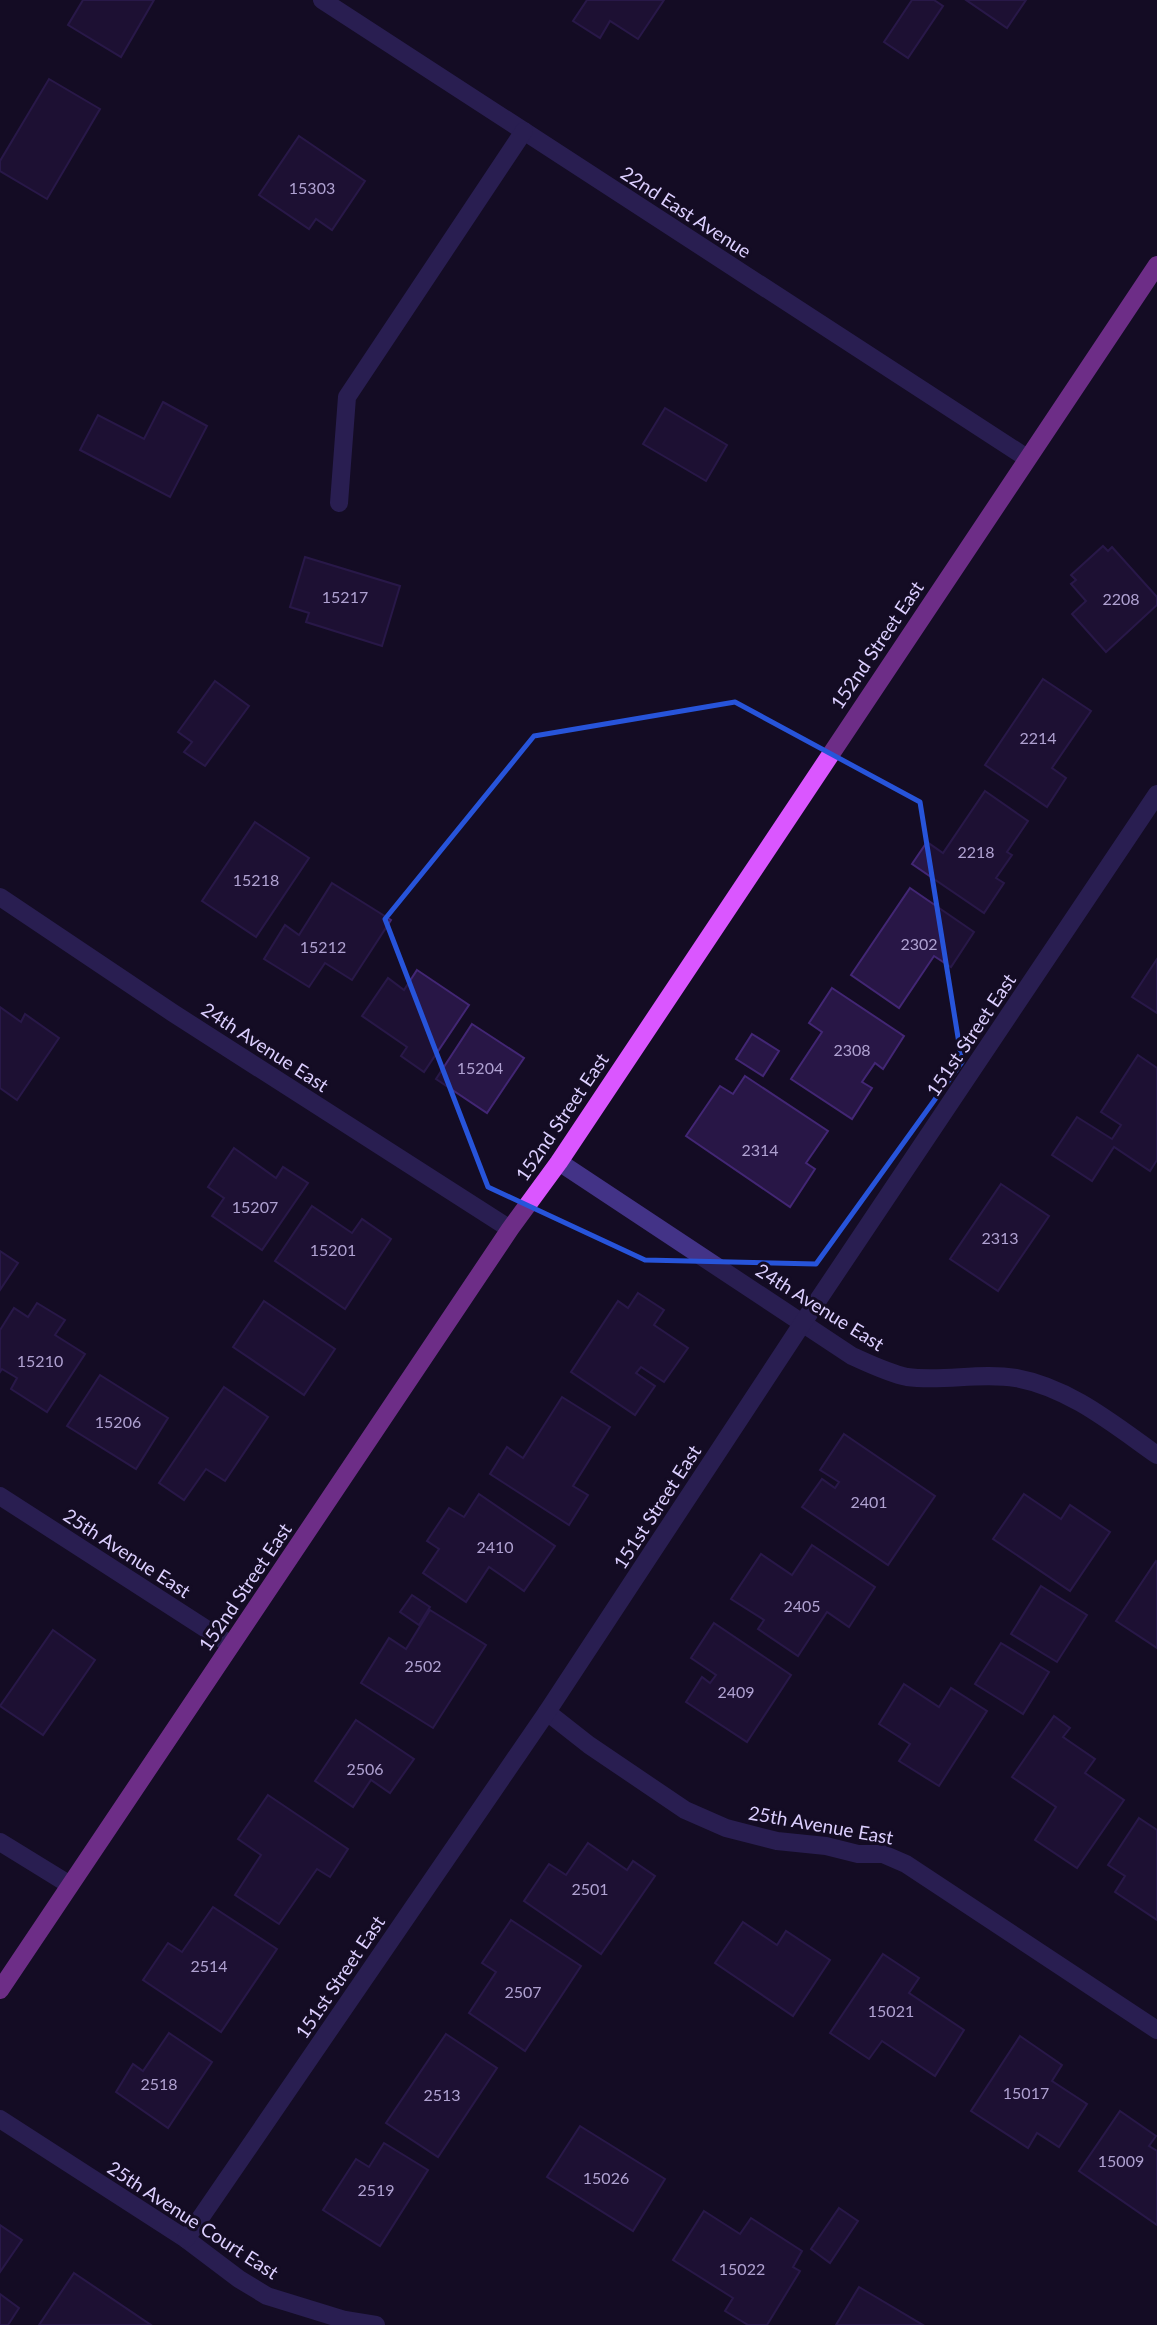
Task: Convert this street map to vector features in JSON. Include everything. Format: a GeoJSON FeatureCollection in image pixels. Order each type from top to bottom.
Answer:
{"type":"FeatureCollection","features":[{"type":"Feature","properties":{"kind":"main road","name":"152nd Street East"},"geometry":{"type":"LineString","coordinates":[[0,1990],[510,1228],[559,1161],[1157,265]]}},
{"type":"Feature","properties":{"kind":"street","name":"22nd East Avenue"},"geometry":{"type":"LineString","coordinates":[[322,0],[1027,458]]}},
{"type":"Feature","properties":{"kind":"street"},"geometry":{"type":"LineString","coordinates":[[339,503],[347,397],[524,131]]}},
{"type":"Feature","properties":{"kind":"street","name":"151st Street East"},"geometry":{"type":"LineString","coordinates":[[186,2239],[547,1712],[802,1324],[1157,794]]}},
{"type":"Feature","properties":{"kind":"street","name":"24th Avenue East"},"geometry":{"type":"LineString","coordinates":[[0,897],[173,1013],[510,1228]]}},
{"type":"Feature","properties":{"kind":"street","name":"24th Avenue East"},"geometry":{"type":"LineString","coordinates":[[559,1161],[852,1356],[908,1377],[1012,1378],[1036,1382],[1077,1399],[1157,1455]]}},
{"type":"Feature","properties":{"kind":"street","name":"25th Avenue East"},"geometry":{"type":"LineString","coordinates":[[0,1496],[231,1645]]}},
{"type":"Feature","properties":{"kind":"street","name":"25th Avenue East"},"geometry":{"type":"LineString","coordinates":[[547,1712],[589,1745],[685,1810],[726,1828],[777,1841],[826,1846],[858,1854],[883,1854],[906,1864],[1157,2030]]}},
{"type":"Feature","properties":{"kind":"street"},"geometry":{"type":"LineString","coordinates":[[0,1842],[70,1885]]}},
{"type":"Feature","properties":{"kind":"street","name":"25th Avenue Court East"},"geometry":{"type":"LineString","coordinates":[[0,2119],[186,2239],[267,2296],[345,2320],[376,2325]]}},
{"type":"Feature","properties":{"kind":"highlighted area"},"geometry":{"type":"Polygon","coordinates":[[[735,702],[920,802],[962,1062],[816,1264],[645,1260],[488,1187],[385,919],[534,736],[735,702]]]}},
{"type":"Feature","properties":{"kind":"building"},"geometry":{"type":"Polygon","coordinates":[[[83,0],[154,0],[121,57],[68,25],[83,0]]]}},
{"type":"Feature","properties":{"kind":"building"},"geometry":{"type":"Polygon","coordinates":[[[587,0],[664,0],[638,39],[610,21],[600,38],[573,21],[587,0]]]}},
{"type":"Feature","properties":{"kind":"building"},"geometry":{"type":"Polygon","coordinates":[[[912,0],[934,0],[943,6],[908,58],[884,42],[912,0]]]}},
{"type":"Feature","properties":{"kind":"building"},"geometry":{"type":"Polygon","coordinates":[[[966,0],[1026,0],[1007,28],[966,0]]]}},
{"type":"Feature","properties":{"kind":"building"},"geometry":{"type":"Polygon","coordinates":[[[49,79],[100,109],[47,199],[0,171],[0,161],[49,79]]]}},
{"type":"Feature","properties":{"kind":"building"},"geometry":{"type":"Polygon","coordinates":[[[299,136],[365,181],[332,230],[316,219],[309,229],[259,195],[299,136]]]}},
{"type":"Feature","properties":{"kind":"building"},"geometry":{"type":"Polygon","coordinates":[[[163,402],[207,426],[170,497],[80,450],[98,415],[144,439],[163,402]]]}},
{"type":"Feature","properties":{"kind":"building"},"geometry":{"type":"Polygon","coordinates":[[[665,408],[727,445],[706,481],[643,444],[665,408]]]}},
{"type":"Feature","properties":{"kind":"building"},"geometry":{"type":"Polygon","coordinates":[[[1103,546],[1108,551],[1112,547],[1157,597],[1157,605],[1106,652],[1072,614],[1086,601],[1071,584],[1076,580],[1071,575],[1103,546]]]}},
{"type":"Feature","properties":{"kind":"building"},"geometry":{"type":"Polygon","coordinates":[[[305,557],[400,586],[382,646],[306,622],[309,613],[290,607],[305,557]]]}},
{"type":"Feature","properties":{"kind":"building"},"geometry":{"type":"Polygon","coordinates":[[[1043,679],[1091,711],[1052,768],[1066,778],[1047,807],[985,765],[1043,679]]]}},
{"type":"Feature","properties":{"kind":"building"},"geometry":{"type":"Polygon","coordinates":[[[215,681],[249,706],[205,766],[184,752],[192,742],[178,732],[215,681]]]}},
{"type":"Feature","properties":{"kind":"building"},"geometry":{"type":"Polygon","coordinates":[[[985,791],[1028,821],[1007,852],[1012,855],[996,878],[1004,883],[984,913],[912,864],[927,842],[943,853],[985,791]]]}},
{"type":"Feature","properties":{"kind":"building"},"geometry":{"type":"Polygon","coordinates":[[[255,822],[309,858],[256,937],[202,901],[255,822]]]}},
{"type":"Feature","properties":{"kind":"building"},"geometry":{"type":"Polygon","coordinates":[[[332,883],[391,920],[352,980],[325,963],[309,987],[264,959],[285,925],[299,935],[332,883]]]}},
{"type":"Feature","properties":{"kind":"building"},"geometry":{"type":"Polygon","coordinates":[[[910,888],[974,932],[951,967],[934,956],[899,1008],[851,975],[910,888]]]}},
{"type":"Feature","properties":{"kind":"building"},"geometry":{"type":"Polygon","coordinates":[[[1157,959],[1157,1013],[1132,997],[1157,959]]]}},
{"type":"Feature","properties":{"kind":"building"},"geometry":{"type":"Polygon","coordinates":[[[417,970],[469,1005],[424,1072],[401,1056],[407,1047],[362,1016],[388,978],[404,990],[417,970]]]}},
{"type":"Feature","properties":{"kind":"building"},"geometry":{"type":"Polygon","coordinates":[[[832,988],[904,1036],[883,1069],[875,1063],[862,1082],[872,1088],[852,1119],[791,1079],[822,1032],[809,1023],[832,988]]]}},
{"type":"Feature","properties":{"kind":"building"},"geometry":{"type":"Polygon","coordinates":[[[0,1007],[21,1022],[25,1014],[59,1038],[17,1100],[0,1088],[0,1007]]]}},
{"type":"Feature","properties":{"kind":"building"},"geometry":{"type":"Polygon","coordinates":[[[472,1024],[524,1058],[487,1113],[436,1079],[472,1024]]]}},
{"type":"Feature","properties":{"kind":"building"},"geometry":{"type":"Polygon","coordinates":[[[752,1034],[779,1051],[763,1076],[736,1059],[752,1034]]]}},
{"type":"Feature","properties":{"kind":"building"},"geometry":{"type":"Polygon","coordinates":[[[1138,1055],[1157,1068],[1157,1160],[1150,1171],[1114,1147],[1092,1181],[1052,1155],[1077,1117],[1112,1139],[1121,1125],[1101,1112],[1138,1055]]]}},
{"type":"Feature","properties":{"kind":"building"},"geometry":{"type":"Polygon","coordinates":[[[745,1076],[828,1131],[806,1163],[815,1169],[790,1207],[686,1136],[720,1086],[733,1094],[745,1076]]]}},
{"type":"Feature","properties":{"kind":"building"},"geometry":{"type":"Polygon","coordinates":[[[234,1148],[276,1178],[283,1167],[308,1183],[262,1250],[212,1216],[224,1198],[208,1187],[234,1148]]]}},
{"type":"Feature","properties":{"kind":"building"},"geometry":{"type":"Polygon","coordinates":[[[1001,1184],[1049,1216],[998,1291],[950,1259],[1001,1184]]]}},
{"type":"Feature","properties":{"kind":"building"},"geometry":{"type":"Polygon","coordinates":[[[312,1206],[352,1233],[362,1219],[391,1239],[345,1309],[275,1261],[312,1206]]]}},
{"type":"Feature","properties":{"kind":"building"},"geometry":{"type":"Polygon","coordinates":[[[0,1251],[18,1263],[0,1290],[0,1251]]]}},
{"type":"Feature","properties":{"kind":"building"},"geometry":{"type":"Polygon","coordinates":[[[638,1293],[664,1310],[654,1325],[688,1348],[664,1382],[641,1367],[636,1373],[655,1386],[635,1415],[571,1372],[618,1301],[628,1308],[638,1293]]]}},
{"type":"Feature","properties":{"kind":"building"},"geometry":{"type":"Polygon","coordinates":[[[264,1301],[335,1349],[304,1395],[233,1347],[264,1301]]]}},
{"type":"Feature","properties":{"kind":"building"},"geometry":{"type":"Polygon","coordinates":[[[37,1303],[65,1320],[55,1335],[85,1354],[47,1412],[11,1389],[17,1378],[2,1369],[0,1372],[0,1330],[14,1308],[28,1317],[37,1303]]]}},
{"type":"Feature","properties":{"kind":"building"},"geometry":{"type":"Polygon","coordinates":[[[100,1375],[168,1418],[136,1469],[67,1426],[100,1375]]]}},
{"type":"Feature","properties":{"kind":"building"},"geometry":{"type":"Polygon","coordinates":[[[224,1387],[268,1417],[225,1481],[206,1469],[184,1500],[159,1483],[224,1387]]]}},
{"type":"Feature","properties":{"kind":"building"},"geometry":{"type":"Polygon","coordinates":[[[562,1397],[610,1427],[573,1486],[588,1495],[569,1525],[490,1474],[507,1447],[523,1458],[562,1397]]]}},
{"type":"Feature","properties":{"kind":"building"},"geometry":{"type":"Polygon","coordinates":[[[844,1434],[935,1496],[888,1565],[802,1507],[822,1479],[835,1488],[839,1482],[820,1470],[844,1434]]]}},
{"type":"Feature","properties":{"kind":"building"},"geometry":{"type":"Polygon","coordinates":[[[479,1494],[555,1546],[524,1591],[489,1567],[466,1602],[423,1573],[439,1549],[427,1541],[449,1508],[464,1517],[479,1494]]]}},
{"type":"Feature","properties":{"kind":"building"},"geometry":{"type":"Polygon","coordinates":[[[1024,1494],[1061,1519],[1070,1505],[1110,1532],[1070,1591],[993,1539],[1024,1494]]]}},
{"type":"Feature","properties":{"kind":"building"},"geometry":{"type":"Polygon","coordinates":[[[812,1545],[875,1587],[849,1627],[827,1612],[798,1656],[758,1629],[764,1620],[731,1599],[761,1554],[792,1575],[812,1545]]]}},
{"type":"Feature","properties":{"kind":"building"},"geometry":{"type":"Polygon","coordinates":[[[1157,1562],[1157,1648],[1116,1621],[1157,1562]]]}},
{"type":"Feature","properties":{"kind":"building"},"geometry":{"type":"Polygon","coordinates":[[[1041,1586],[1087,1615],[1057,1662],[1011,1634],[1041,1586]]]}},
{"type":"Feature","properties":{"kind":"building"},"geometry":{"type":"Polygon","coordinates":[[[412,1595],[430,1607],[419,1625],[400,1612],[412,1595]]]}},
{"type":"Feature","properties":{"kind":"building"},"geometry":{"type":"Polygon","coordinates":[[[430,1610],[486,1645],[433,1728],[361,1683],[389,1638],[406,1649],[430,1610]]]}},
{"type":"Feature","properties":{"kind":"building"},"geometry":{"type":"Polygon","coordinates":[[[714,1623],[791,1675],[747,1742],[686,1702],[702,1677],[710,1683],[716,1675],[691,1658],[714,1623]]]}},
{"type":"Feature","properties":{"kind":"building"},"geometry":{"type":"Polygon","coordinates":[[[53,1630],[95,1660],[43,1735],[0,1706],[53,1630]]]}},
{"type":"Feature","properties":{"kind":"building"},"geometry":{"type":"Polygon","coordinates":[[[1001,1643],[1049,1672],[1023,1714],[975,1684],[1001,1643]]]}},
{"type":"Feature","properties":{"kind":"building"},"geometry":{"type":"Polygon","coordinates":[[[904,1684],[939,1707],[951,1688],[987,1711],[939,1786],[899,1761],[910,1744],[879,1724],[904,1684]]]}},
{"type":"Feature","properties":{"kind":"building"},"geometry":{"type":"Polygon","coordinates":[[[1054,1716],[1070,1728],[1063,1737],[1095,1759],[1085,1773],[1124,1800],[1077,1868],[1035,1840],[1056,1807],[1012,1777],[1054,1716]]]}},
{"type":"Feature","properties":{"kind":"building"},"geometry":{"type":"Polygon","coordinates":[[[356,1720],[414,1759],[390,1793],[371,1780],[353,1807],[315,1781],[356,1720]]]}},
{"type":"Feature","properties":{"kind":"building"},"geometry":{"type":"Polygon","coordinates":[[[268,1795],[348,1849],[330,1877],[317,1869],[279,1924],[235,1895],[261,1855],[238,1839],[268,1795]]]}},
{"type":"Feature","properties":{"kind":"building"},"geometry":{"type":"Polygon","coordinates":[[[1139,1818],[1157,1830],[1157,1920],[1115,1892],[1125,1876],[1108,1865],[1139,1818]]]}},
{"type":"Feature","properties":{"kind":"building"},"geometry":{"type":"Polygon","coordinates":[[[588,1843],[627,1870],[633,1861],[655,1876],[601,1954],[524,1901],[549,1864],[566,1875],[588,1843]]]}},
{"type":"Feature","properties":{"kind":"building"},"geometry":{"type":"Polygon","coordinates":[[[213,1907],[277,1949],[221,2032],[143,1980],[168,1943],[182,1952],[213,1907]]]}},
{"type":"Feature","properties":{"kind":"building"},"geometry":{"type":"Polygon","coordinates":[[[511,1920],[581,1966],[525,2051],[469,2013],[496,1972],[482,1963],[511,1920]]]}},
{"type":"Feature","properties":{"kind":"building"},"geometry":{"type":"Polygon","coordinates":[[[743,1922],[777,1945],[786,1931],[830,1960],[793,2016],[715,1963],[743,1922]]]}},
{"type":"Feature","properties":{"kind":"building"},"geometry":{"type":"Polygon","coordinates":[[[883,1954],[919,1978],[909,1993],[964,2030],[935,2076],[882,2041],[869,2059],[830,2033],[883,1954]]]}},
{"type":"Feature","properties":{"kind":"building"},"geometry":{"type":"Polygon","coordinates":[[[169,2033],[212,2062],[168,2128],[116,2092],[133,2064],[143,2071],[169,2033]]]}},
{"type":"Feature","properties":{"kind":"building"},"geometry":{"type":"Polygon","coordinates":[[[446,2034],[497,2068],[438,2157],[386,2123],[446,2034]]]}},
{"type":"Feature","properties":{"kind":"building"},"geometry":{"type":"Polygon","coordinates":[[[1020,2036],[1062,2065],[1052,2081],[1087,2104],[1059,2147],[1037,2133],[1028,2148],[971,2111],[1020,2036]]]}},
{"type":"Feature","properties":{"kind":"building"},"geometry":{"type":"Polygon","coordinates":[[[1120,2111],[1156,2136],[1149,2146],[1157,2151],[1157,2225],[1079,2171],[1120,2111]]]}},
{"type":"Feature","properties":{"kind":"building"},"geometry":{"type":"Polygon","coordinates":[[[580,2126],[665,2179],[633,2231],[547,2177],[580,2126]]]}},
{"type":"Feature","properties":{"kind":"building"},"geometry":{"type":"Polygon","coordinates":[[[384,2143],[428,2170],[380,2246],[323,2210],[356,2159],[369,2167],[384,2143]]]}},
{"type":"Feature","properties":{"kind":"building"},"geometry":{"type":"Polygon","coordinates":[[[839,2208],[858,2221],[830,2263],[811,2249],[839,2208]]]}},
{"type":"Feature","properties":{"kind":"building"},"geometry":{"type":"Polygon","coordinates":[[[704,2211],[740,2234],[751,2218],[802,2251],[793,2267],[800,2271],[767,2325],[748,2325],[725,2311],[733,2298],[673,2260],[704,2211]]]}},
{"type":"Feature","properties":{"kind":"building"},"geometry":{"type":"Polygon","coordinates":[[[0,2225],[22,2240],[0,2272],[0,2225]]]}},
{"type":"Feature","properties":{"kind":"building"},"geometry":{"type":"Polygon","coordinates":[[[74,2273],[151,2325],[39,2325],[74,2273]]]}},
{"type":"Feature","properties":{"kind":"building"},"geometry":{"type":"Polygon","coordinates":[[[859,2287],[923,2325],[836,2325],[859,2287]]]}},
{"type":"Feature","properties":{"kind":"building"},"geometry":{"type":"Polygon","coordinates":[[[0,2294],[19,2308],[8,2325],[0,2325],[0,2294]]]}}]}
